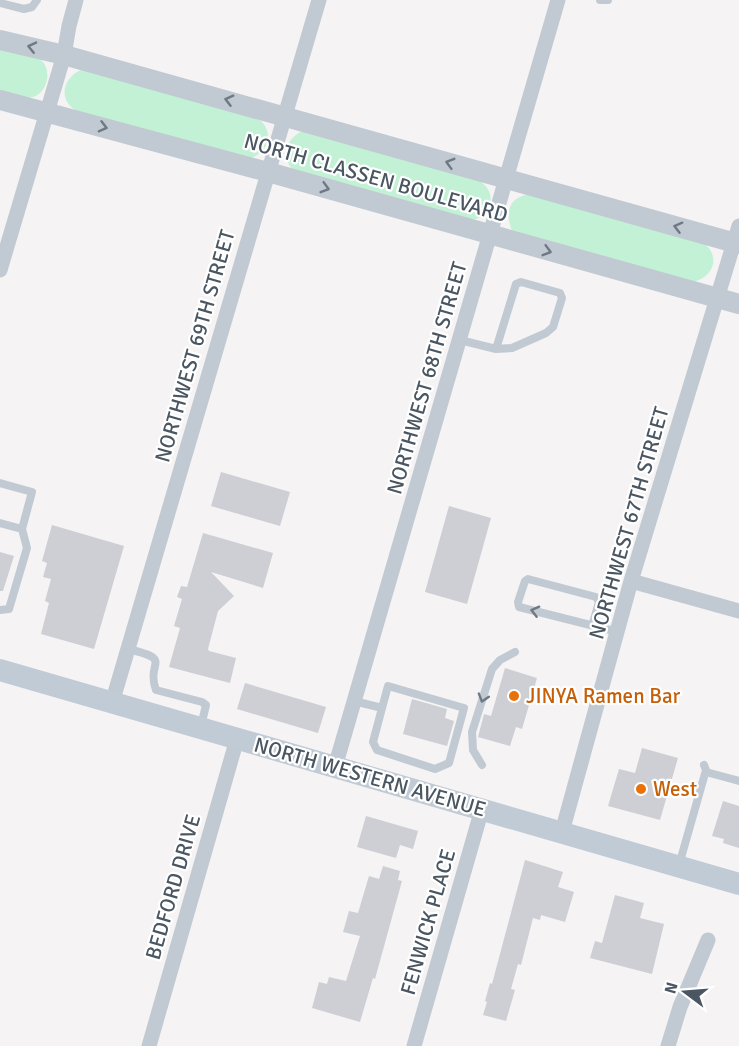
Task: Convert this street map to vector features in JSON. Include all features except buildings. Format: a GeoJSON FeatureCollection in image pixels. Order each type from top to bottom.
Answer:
{"type":"FeatureCollection","features":[{"type":"Feature","properties":{"kind":"main road","name":"NORTH WESTERN AVENUE"},"geometry":{"type":"LineString","coordinates":[[0,670],[739,884]]}},
{"type":"Feature","properties":{"kind":"street"},"geometry":{"type":"LineString","coordinates":[[0,270],[64,55],[76,0]]}},
{"type":"Feature","properties":{"kind":"street","name":"NORTHWEST 69TH STREET"},"geometry":{"type":"LineString","coordinates":[[112,703],[318,0]]}},
{"type":"Feature","properties":{"kind":"street","name":"NORTHWEST 68TH STREET"},"geometry":{"type":"LineString","coordinates":[[335,767],[558,0]]}},
{"type":"Feature","properties":{"kind":"street","name":"NORTH CLASSEN BOULEVARD"},"geometry":{"type":"LineString","coordinates":[[0,40],[64,55],[506,179],[737,237]]}},
{"type":"Feature","properties":{"kind":"street","name":"NORTH CLASSEN BOULEVARD"},"geometry":{"type":"LineString","coordinates":[[0,100],[268,172],[739,304]]}},
{"type":"Feature","properties":{"kind":"street","name":"NORTHWEST 67TH STREET"},"geometry":{"type":"LineString","coordinates":[[562,832],[631,581],[737,237]]}},
{"type":"Feature","properties":{"kind":"street"},"geometry":{"type":"LineString","coordinates":[[631,581],[739,611]]}},
{"type":"Feature","properties":{"kind":"street","name":"BEDFORD DRIVE"},"geometry":{"type":"LineString","coordinates":[[149,1046],[237,739]]}},
{"type":"Feature","properties":{"kind":"street","name":"FENWICK PLACE"},"geometry":{"type":"LineString","coordinates":[[414,1046],[482,809]]}},
{"type":"Feature","properties":{"kind":"street"},"geometry":{"type":"LineString","coordinates":[[668,1046],[680,1007],[708,940]]}},
{"type":"Feature","properties":{"kind":"lane"},"geometry":{"type":"LineString","coordinates":[[0,3],[24,9],[32,8],[37,0]]}},
{"type":"Feature","properties":{"kind":"lane"},"geometry":{"type":"LineString","coordinates":[[600,0],[608,0]]}},
{"type":"Feature","properties":{"kind":"lane"},"geometry":{"type":"LineString","coordinates":[[460,340],[496,349],[512,348],[546,333],[553,327],[562,298],[560,293],[521,282],[516,284],[496,349]]}},
{"type":"Feature","properties":{"kind":"lane"},"geometry":{"type":"LineString","coordinates":[[0,483],[32,492],[22,528],[27,548],[9,609],[0,610]]}},
{"type":"Feature","properties":{"kind":"lane"},"geometry":{"type":"LineString","coordinates":[[0,523],[22,528]]}},
{"type":"Feature","properties":{"kind":"lane"},"geometry":{"type":"LineString","coordinates":[[592,626],[599,602],[596,597],[528,579],[525,581],[518,602],[519,607],[592,626],[618,632]]}},
{"type":"Feature","properties":{"kind":"lane"},"geometry":{"type":"LineString","coordinates":[[128,649],[151,654],[154,657],[156,664],[153,683],[156,690],[206,705],[201,728]]}},
{"type":"Feature","properties":{"kind":"lane"},"geometry":{"type":"LineString","coordinates":[[482,765],[473,750],[472,732],[492,669],[500,660],[515,652]]}},
{"type":"Feature","properties":{"kind":"lane"},"geometry":{"type":"LineString","coordinates":[[388,687],[464,708],[448,763],[435,769],[377,750],[373,742],[382,708],[388,687]]}},
{"type":"Feature","properties":{"kind":"lane"},"geometry":{"type":"LineString","coordinates":[[354,700],[382,708]]}},
{"type":"Feature","properties":{"kind":"lane"},"geometry":{"type":"LineString","coordinates":[[678,867],[705,768],[739,781]]}},
{"type":"Feature","properties":{"kind":"green space"},"geometry":{"type":"Polygon","coordinates":[[[0,49],[29,54],[43,62],[47,79],[43,90],[33,97],[25,98],[0,92],[0,49]]]}},
{"type":"Feature","properties":{"kind":"green space"},"geometry":{"type":"Polygon","coordinates":[[[81,70],[256,117],[266,127],[268,139],[266,145],[258,155],[251,158],[77,111],[67,102],[65,90],[70,78],[81,70]]]}},
{"type":"Feature","properties":{"kind":"green space"},"geometry":{"type":"Polygon","coordinates":[[[300,132],[309,132],[480,181],[491,197],[489,208],[474,220],[293,170],[287,160],[286,150],[291,140],[300,132]]]}},
{"type":"Feature","properties":{"kind":"green space"},"geometry":{"type":"Polygon","coordinates":[[[525,195],[702,242],[712,253],[713,265],[706,275],[693,282],[512,231],[509,209],[515,200],[525,195]]]}},
{"type":"Feature","properties":{"kind":"place","name":"JINYA Ramen Bar"},"geometry":{"type":"Point","coordinates":[514,696]}},
{"type":"Feature","properties":{"kind":"place","name":"West"},"geometry":{"type":"Point","coordinates":[641,789]}}]}
